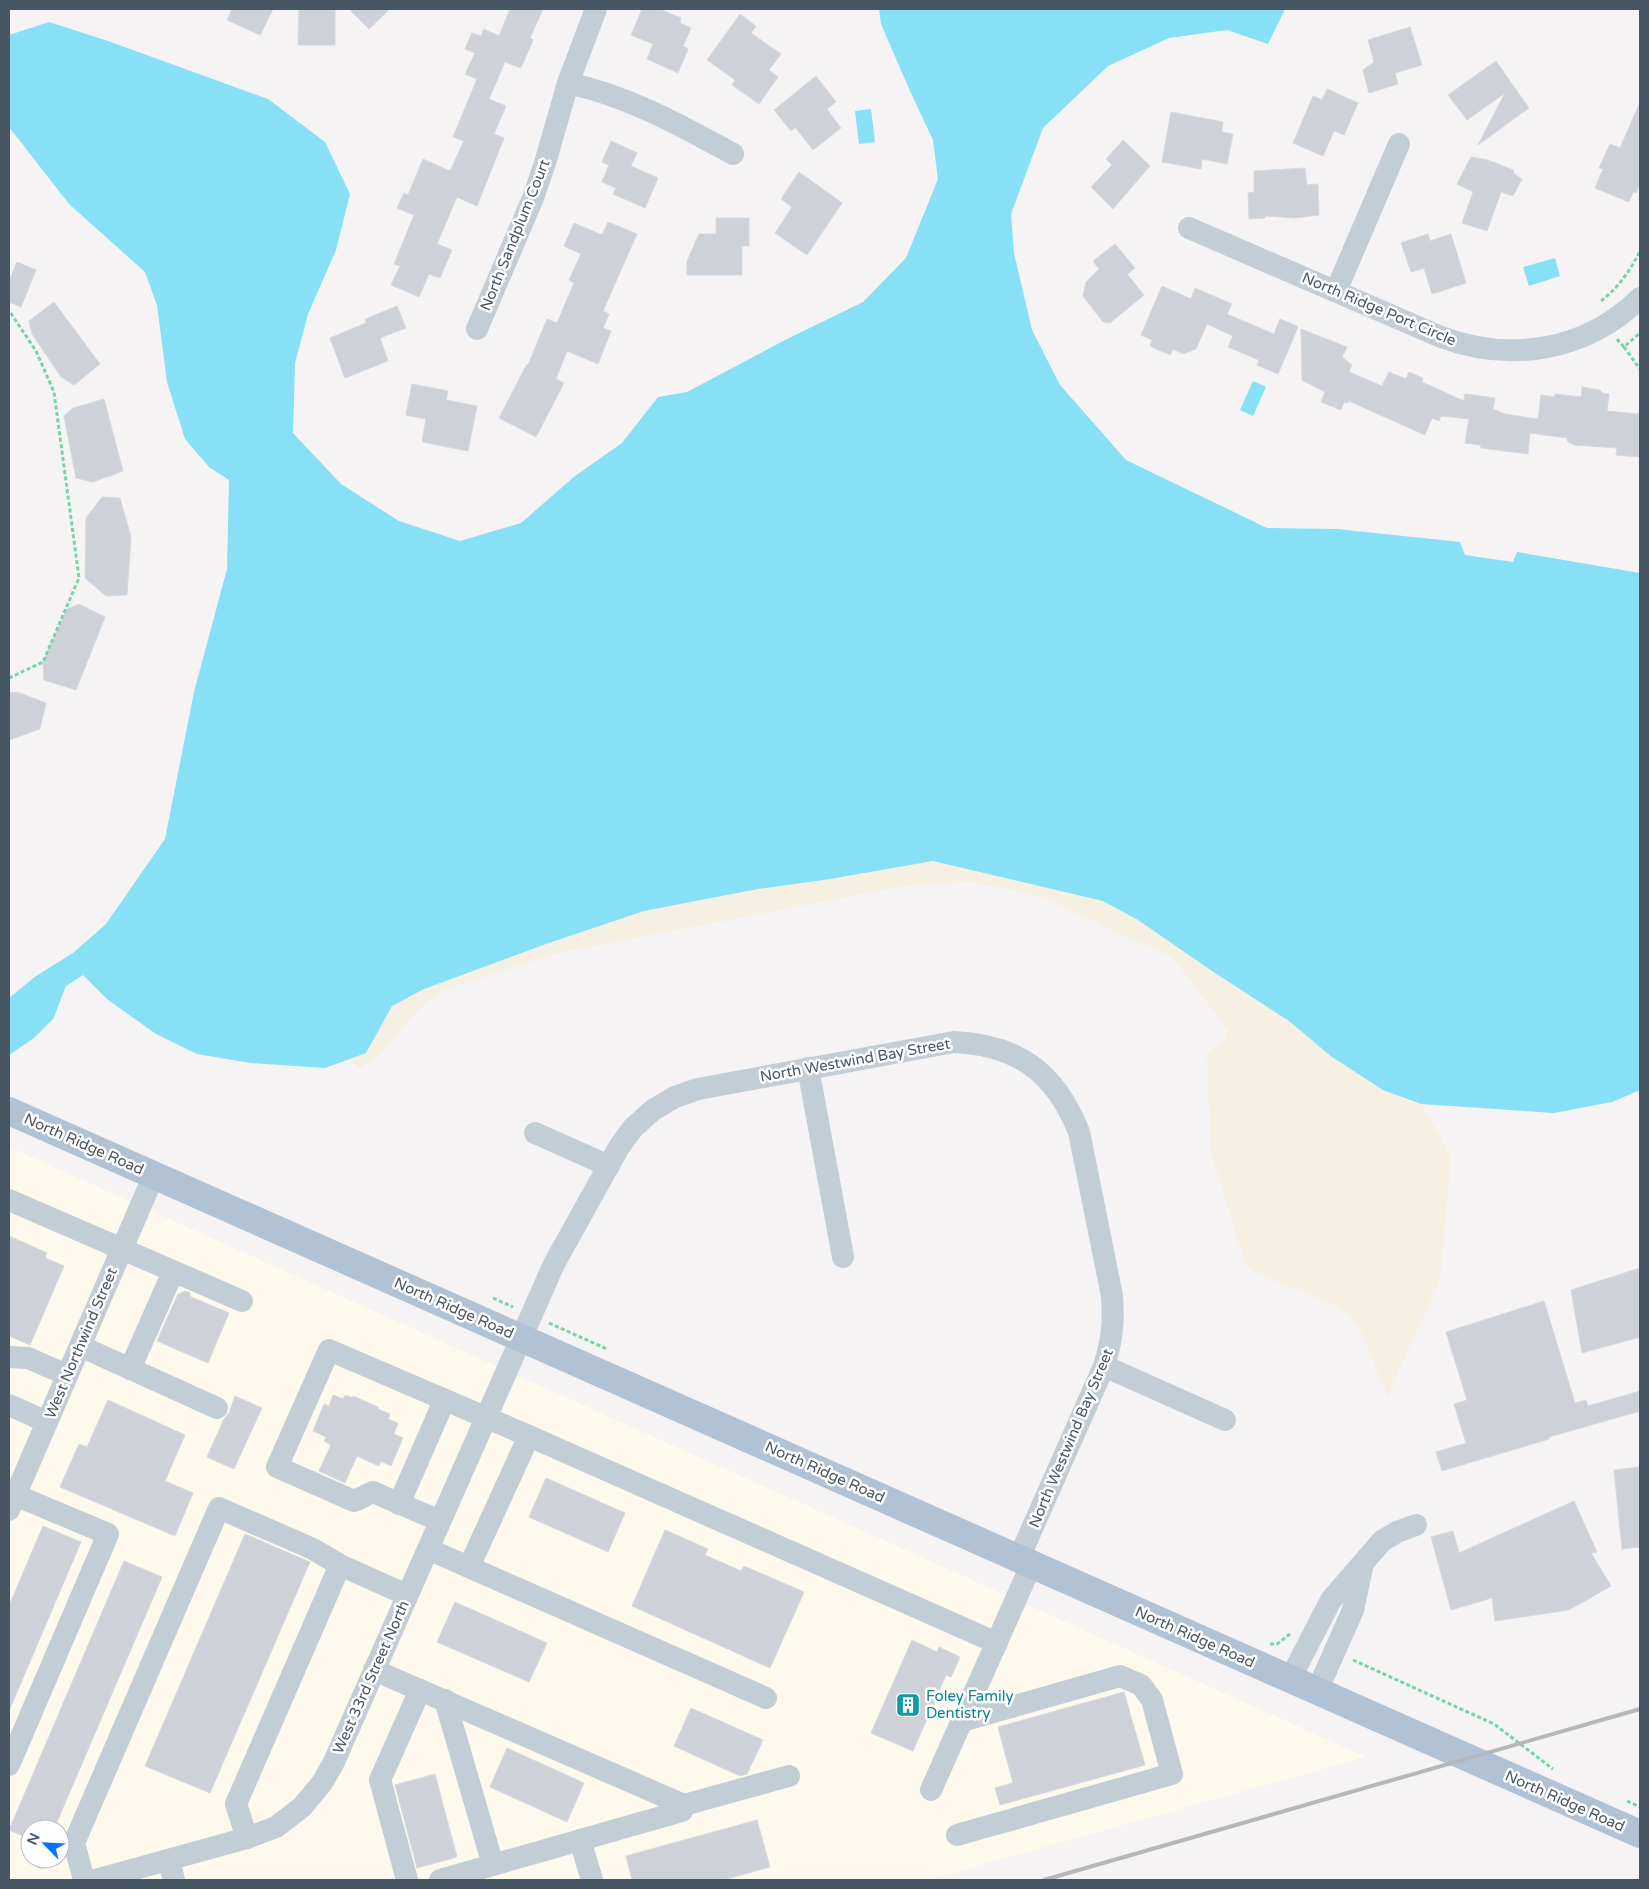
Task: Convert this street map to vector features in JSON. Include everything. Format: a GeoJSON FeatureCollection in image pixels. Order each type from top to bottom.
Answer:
{"type":"FeatureCollection","features":[{"type":"Feature","properties":{"kind":"main road","name":"North Ridge Road"},"geometry":{"type":"LineString","coordinates":[[9,1111],[154,1175],[526,1327],[1025,1560],[1290,1680],[1640,1834]]}},
{"type":"Feature","properties":{"kind":"street"},"geometry":{"type":"LineString","coordinates":[[596,9],[568,83],[598,89],[662,116],[734,154]]}},
{"type":"Feature","properties":{"kind":"street","name":"North Sandplum Court"},"geometry":{"type":"LineString","coordinates":[[477,329],[546,163],[568,83]]}},
{"type":"Feature","properties":{"kind":"street"},"geometry":{"type":"LineString","coordinates":[[1336,291],[1399,144]]}},
{"type":"Feature","properties":{"kind":"street","name":"North Ridge Port Circle"},"geometry":{"type":"LineString","coordinates":[[1189,228],[1450,340],[1473,347],[1504,351],[1526,351],[1552,347],[1581,338],[1636,310]]}},
{"type":"Feature","properties":{"kind":"street","name":"North Westwind Bay Street"},"geometry":{"type":"LineString","coordinates":[[526,1327],[554,1264],[619,1147],[633,1128],[653,1110],[676,1097],[698,1089],[954,1042],[975,1043],[997,1048],[1019,1057],[1040,1072],[1057,1089],[1071,1112],[1079,1132],[1112,1296],[1114,1319],[1112,1342],[1025,1560],[997,1643],[932,1790]]}},
{"type":"Feature","properties":{"kind":"street"},"geometry":{"type":"LineString","coordinates":[[808,1068],[843,1257]]}},
{"type":"Feature","properties":{"kind":"street"},"geometry":{"type":"LineString","coordinates":[[535,1133],[609,1166]]}},
{"type":"Feature","properties":{"kind":"street","name":"West Northwind Street"},"geometry":{"type":"LineString","coordinates":[[12,1503],[154,1175]]}},
{"type":"Feature","properties":{"kind":"street"},"geometry":{"type":"LineString","coordinates":[[9,1200],[242,1301]]}},
{"type":"Feature","properties":{"kind":"street"},"geometry":{"type":"LineString","coordinates":[[130,1369],[173,1272]]}},
{"type":"Feature","properties":{"kind":"street","name":"West 33rd Street North"},"geometry":{"type":"LineString","coordinates":[[95,1880],[172,1870],[276,1827],[302,1807],[322,1783],[333,1764],[526,1327]]}},
{"type":"Feature","properties":{"kind":"street"},"geometry":{"type":"LineString","coordinates":[[80,1346],[217,1408]]}},
{"type":"Feature","properties":{"kind":"street"},"geometry":{"type":"LineString","coordinates":[[440,1521],[373,1492],[354,1501],[278,1467],[329,1350],[997,1643]]}},
{"type":"Feature","properties":{"kind":"street"},"geometry":{"type":"LineString","coordinates":[[9,1358],[28,1358],[67,1375]]}},
{"type":"Feature","properties":{"kind":"street"},"geometry":{"type":"LineString","coordinates":[[1104,1366],[1225,1420]]}},
{"type":"Feature","properties":{"kind":"street"},"geometry":{"type":"LineString","coordinates":[[399,1504],[444,1401]]}},
{"type":"Feature","properties":{"kind":"street"},"geometry":{"type":"LineString","coordinates":[[9,1405],[47,1422]]}},
{"type":"Feature","properties":{"kind":"street"},"geometry":{"type":"LineString","coordinates":[[469,1567],[528,1436]]}},
{"type":"Feature","properties":{"kind":"street"},"geometry":{"type":"LineString","coordinates":[[9,1765],[108,1534],[12,1503]]}},
{"type":"Feature","properties":{"kind":"street"},"geometry":{"type":"LineString","coordinates":[[84,1880],[74,1843],[219,1508],[314,1549],[340,1565],[407,1595]]}},
{"type":"Feature","properties":{"kind":"street"},"geometry":{"type":"LineString","coordinates":[[1290,1680],[1331,1600],[1382,1541],[1397,1532],[1416,1525]]}},
{"type":"Feature","properties":{"kind":"street"},"geometry":{"type":"LineString","coordinates":[[428,1548],[766,1698]]}},
{"type":"Feature","properties":{"kind":"street"},"geometry":{"type":"LineString","coordinates":[[247,1838],[236,1804],[340,1565]]}},
{"type":"Feature","properties":{"kind":"street"},"geometry":{"type":"LineString","coordinates":[[1317,1691],[1353,1610],[1362,1566]]}},
{"type":"Feature","properties":{"kind":"street"},"geometry":{"type":"LineString","coordinates":[[1324,1613],[1347,1622]]}},
{"type":"Feature","properties":{"kind":"street"},"geometry":{"type":"LineString","coordinates":[[374,1670],[684,1805],[789,1776]]}},
{"type":"Feature","properties":{"kind":"street"},"geometry":{"type":"LineString","coordinates":[[956,1834],[1172,1774],[1152,1700],[1141,1685],[1120,1676],[962,1721]]}},
{"type":"Feature","properties":{"kind":"street"},"geometry":{"type":"LineString","coordinates":[[407,1880],[380,1780],[420,1690]]}},
{"type":"Feature","properties":{"kind":"street"},"geometry":{"type":"LineString","coordinates":[[444,1700],[493,1865]]}},
{"type":"Feature","properties":{"kind":"street"},"geometry":{"type":"LineString","coordinates":[[440,1880],[682,1811],[684,1805]]}},
{"type":"Feature","properties":{"kind":"street"},"geometry":{"type":"LineString","coordinates":[[580,1840],[592,1880]]}},
{"type":"Feature","properties":{"kind":"path"},"geometry":{"type":"LineString","coordinates":[[9,678],[44,662],[78,578],[54,392],[36,351],[10,312]]}},
{"type":"Feature","properties":{"kind":"path"},"geometry":{"type":"LineString","coordinates":[[1624,347],[1640,369]]}},
{"type":"Feature","properties":{"kind":"path"},"geometry":{"type":"LineString","coordinates":[[493,1298],[526,1327],[612,1351]]}},
{"type":"Feature","properties":{"kind":"path"},"geometry":{"type":"LineString","coordinates":[[1268,1643],[1277,1644],[1290,1633],[1310,1641]]}},
{"type":"Feature","properties":{"kind":"path"},"geometry":{"type":"LineString","coordinates":[[1334,1652],[1494,1724],[1551,1768],[1560,1772]]}},
{"type":"Feature","properties":{"kind":"path"},"geometry":{"type":"LineString","coordinates":[[1622,1799],[1640,1807]]}},
{"type":"Feature","properties":{"kind":"shaded area"},"geometry":{"type":"Polygon","coordinates":[[[9,1147],[1366,1757],[927,1880],[9,1880],[9,1147]]]}},
{"type":"Feature","properties":{"kind":"sand"},"geometry":{"type":"Polygon","coordinates":[[[933,861],[1103,901],[1138,920],[1289,1021],[1332,1057],[1383,1090],[1421,1104],[1451,1159],[1440,1280],[1387,1397],[1362,1334],[1350,1315],[1330,1303],[1253,1272],[1244,1260],[1211,1153],[1207,1054],[1225,1038],[1228,1030],[1173,958],[1047,900],[1019,891],[969,882],[903,886],[554,954],[441,991],[414,1014],[383,1052],[358,1070],[351,1058],[366,1053],[392,1006],[424,989],[546,944],[644,911],[758,889],[830,879],[933,861]]]}},
{"type":"Feature","properties":{"kind":"water"},"geometry":{"type":"Polygon","coordinates":[[[879,9],[1285,9],[1268,44],[1227,30],[1169,38],[1108,66],[1043,128],[1011,214],[1014,253],[1032,330],[1060,385],[1126,460],[1267,528],[1337,529],[1460,542],[1465,555],[1513,562],[1517,552],[1640,573],[1640,1090],[1612,1102],[1554,1113],[1421,1104],[1383,1090],[1332,1057],[1289,1021],[1138,920],[1103,901],[933,861],[830,879],[758,889],[644,911],[546,944],[424,989],[392,1006],[366,1053],[325,1068],[251,1063],[197,1054],[156,1034],[108,1000],[83,975],[66,986],[53,1019],[34,1038],[9,1055],[9,998],[36,976],[73,953],[106,924],[165,839],[194,692],[227,569],[229,480],[209,467],[185,439],[167,382],[157,305],[145,272],[69,204],[9,127],[9,35],[49,22],[108,41],[268,99],[325,142],[350,194],[336,250],[308,314],[295,363],[293,433],[341,484],[399,521],[460,541],[521,523],[575,476],[622,443],[658,397],[687,392],[785,340],[863,302],[906,258],[938,179],[933,140],[881,24],[879,9]]]}},
{"type":"Feature","properties":{"kind":"water"},"geometry":{"type":"Polygon","coordinates":[[[871,109],[875,142],[859,144],[855,111],[871,109]]]}},
{"type":"Feature","properties":{"kind":"water"},"geometry":{"type":"Polygon","coordinates":[[[1555,258],[1560,276],[1529,286],[1523,267],[1555,258]]]}},
{"type":"Feature","properties":{"kind":"water"},"geometry":{"type":"Polygon","coordinates":[[[1253,381],[1266,387],[1253,416],[1240,410],[1253,381]]]}},
{"type":"Feature","properties":{"kind":"building"},"geometry":{"type":"Polygon","coordinates":[[[232,9],[273,9],[260,35],[227,20],[232,9]]]}},
{"type":"Feature","properties":{"kind":"building"},"geometry":{"type":"Polygon","coordinates":[[[299,9],[335,9],[335,45],[298,45],[299,9]]]}},
{"type":"Feature","properties":{"kind":"building"},"geometry":{"type":"Polygon","coordinates":[[[349,9],[390,9],[369,29],[349,9]]]}},
{"type":"Feature","properties":{"kind":"building"},"geometry":{"type":"Polygon","coordinates":[[[510,9],[543,9],[530,38],[533,40],[521,68],[505,62],[489,99],[506,106],[494,134],[504,138],[477,206],[457,197],[437,244],[452,250],[440,278],[429,274],[419,297],[391,285],[400,266],[394,264],[414,215],[397,208],[404,193],[408,195],[423,159],[450,171],[464,141],[453,137],[477,79],[465,74],[475,53],[465,49],[472,33],[481,36],[484,29],[499,36],[510,9]]]}},
{"type":"Feature","properties":{"kind":"building"},"geometry":{"type":"Polygon","coordinates":[[[642,9],[659,9],[681,18],[680,23],[691,28],[683,46],[688,49],[678,73],[647,59],[653,44],[631,35],[642,9]]]}},
{"type":"Feature","properties":{"kind":"building"},"geometry":{"type":"Polygon","coordinates":[[[740,14],[756,26],[751,33],[781,54],[769,70],[778,77],[759,104],[732,85],[735,80],[707,60],[740,14]]]}},
{"type":"Feature","properties":{"kind":"building"},"geometry":{"type":"Polygon","coordinates":[[[1410,27],[1422,65],[1395,73],[1398,84],[1369,93],[1363,70],[1374,62],[1368,40],[1410,27]]]}},
{"type":"Feature","properties":{"kind":"building"},"geometry":{"type":"Polygon","coordinates":[[[1496,61],[1529,108],[1478,145],[1505,93],[1467,120],[1448,95],[1496,61]]]}},
{"type":"Feature","properties":{"kind":"building"},"geometry":{"type":"Polygon","coordinates":[[[816,76],[836,102],[827,109],[841,128],[813,150],[795,127],[791,131],[774,110],[816,76]]]}},
{"type":"Feature","properties":{"kind":"building"},"geometry":{"type":"Polygon","coordinates":[[[1327,89],[1358,103],[1344,135],[1334,131],[1323,156],[1293,143],[1313,96],[1322,100],[1327,89]]]}},
{"type":"Feature","properties":{"kind":"building"},"geometry":{"type":"Polygon","coordinates":[[[1640,102],[1640,183],[1636,193],[1633,192],[1629,202],[1595,188],[1603,169],[1599,168],[1610,144],[1620,148],[1640,102]]]}},
{"type":"Feature","properties":{"kind":"building"},"geometry":{"type":"Polygon","coordinates":[[[1171,112],[1223,122],[1222,132],[1233,134],[1227,164],[1202,159],[1201,169],[1162,162],[1171,112]]]}},
{"type":"Feature","properties":{"kind":"building"},"geometry":{"type":"Polygon","coordinates":[[[1123,140],[1150,166],[1113,209],[1091,187],[1112,165],[1106,159],[1123,140]]]}},
{"type":"Feature","properties":{"kind":"building"},"geometry":{"type":"Polygon","coordinates":[[[611,141],[637,153],[631,166],[658,178],[645,208],[613,194],[616,188],[602,182],[609,165],[602,162],[611,141]]]}},
{"type":"Feature","properties":{"kind":"building"},"geometry":{"type":"Polygon","coordinates":[[[1471,157],[1488,160],[1513,170],[1514,174],[1522,179],[1513,196],[1501,192],[1487,231],[1462,223],[1473,192],[1457,184],[1471,157]]]}},
{"type":"Feature","properties":{"kind":"building"},"geometry":{"type":"Polygon","coordinates":[[[1305,168],[1307,185],[1318,184],[1319,215],[1295,218],[1266,216],[1265,218],[1249,219],[1248,193],[1254,192],[1254,171],[1305,168]]]}},
{"type":"Feature","properties":{"kind":"building"},"geometry":{"type":"Polygon","coordinates":[[[799,172],[842,203],[807,255],[775,233],[792,207],[781,199],[799,172]]]}},
{"type":"Feature","properties":{"kind":"building"},"geometry":{"type":"Polygon","coordinates":[[[716,218],[749,218],[749,246],[742,246],[742,275],[687,275],[687,261],[699,234],[716,234],[716,218]]]}},
{"type":"Feature","properties":{"kind":"building"},"geometry":{"type":"Polygon","coordinates":[[[608,222],[637,234],[603,311],[609,314],[603,328],[611,331],[598,364],[567,351],[556,379],[564,383],[536,437],[499,418],[528,365],[547,319],[557,323],[574,283],[569,280],[581,254],[564,246],[574,223],[602,235],[608,222]]]}},
{"type":"Feature","properties":{"kind":"building"},"geometry":{"type":"Polygon","coordinates":[[[1428,234],[1430,241],[1451,234],[1466,283],[1432,294],[1424,268],[1411,272],[1401,243],[1428,234]]]}},
{"type":"Feature","properties":{"kind":"building"},"geometry":{"type":"Polygon","coordinates":[[[1115,244],[1135,268],[1127,274],[1144,295],[1110,323],[1103,322],[1083,296],[1086,282],[1099,269],[1093,261],[1115,244]]]}},
{"type":"Feature","properties":{"kind":"building"},"geometry":{"type":"Polygon","coordinates":[[[17,262],[36,270],[21,307],[9,302],[9,281],[17,262]]]}},
{"type":"Feature","properties":{"kind":"building"},"geometry":{"type":"Polygon","coordinates":[[[1162,286],[1191,299],[1195,288],[1232,304],[1227,314],[1274,334],[1280,319],[1297,326],[1278,374],[1257,365],[1259,360],[1228,347],[1233,336],[1207,324],[1196,349],[1183,354],[1173,349],[1170,355],[1150,346],[1152,340],[1141,335],[1162,286]]]}},
{"type":"Feature","properties":{"kind":"building"},"geometry":{"type":"Polygon","coordinates":[[[54,302],[100,364],[74,385],[61,377],[32,334],[29,321],[54,302]]]}},
{"type":"Feature","properties":{"kind":"building"},"geometry":{"type":"Polygon","coordinates":[[[397,306],[406,328],[380,338],[388,361],[345,378],[330,338],[366,323],[365,319],[397,306]]]}},
{"type":"Feature","properties":{"kind":"building"},"geometry":{"type":"Polygon","coordinates":[[[1301,329],[1347,347],[1342,357],[1352,365],[1349,372],[1382,386],[1389,372],[1406,379],[1409,372],[1423,378],[1422,382],[1464,401],[1465,394],[1495,398],[1493,409],[1505,414],[1538,419],[1541,395],[1555,397],[1555,394],[1581,397],[1582,387],[1600,390],[1602,393],[1609,394],[1607,411],[1640,414],[1640,457],[1616,455],[1617,448],[1574,445],[1568,442],[1567,438],[1530,433],[1528,454],[1481,448],[1480,445],[1465,443],[1469,419],[1441,416],[1439,421],[1432,418],[1425,435],[1349,401],[1348,403],[1344,402],[1341,410],[1321,402],[1325,392],[1302,380],[1301,329]]]}},
{"type":"Feature","properties":{"kind":"building"},"geometry":{"type":"Polygon","coordinates":[[[412,384],[448,391],[446,400],[477,406],[468,451],[422,442],[426,419],[406,415],[412,384]]]}},
{"type":"Feature","properties":{"kind":"building"},"geometry":{"type":"Polygon","coordinates":[[[104,399],[123,471],[93,482],[76,478],[64,416],[73,408],[104,399]]]}},
{"type":"Feature","properties":{"kind":"building"},"geometry":{"type":"Polygon","coordinates":[[[102,497],[120,498],[131,537],[127,595],[106,596],[85,578],[86,518],[102,497]]]}},
{"type":"Feature","properties":{"kind":"building"},"geometry":{"type":"Polygon","coordinates":[[[79,604],[105,617],[76,690],[44,680],[43,662],[67,609],[79,604]]]}},
{"type":"Feature","properties":{"kind":"building"},"geometry":{"type":"Polygon","coordinates":[[[17,692],[46,703],[40,729],[9,740],[9,693],[17,692]]]}},
{"type":"Feature","properties":{"kind":"building"},"geometry":{"type":"Polygon","coordinates":[[[9,1236],[47,1253],[45,1258],[64,1266],[30,1345],[9,1336],[9,1236]]]}},
{"type":"Feature","properties":{"kind":"building"},"geometry":{"type":"Polygon","coordinates":[[[1640,1268],[1640,1337],[1582,1353],[1571,1290],[1640,1268]]]}},
{"type":"Feature","properties":{"kind":"building"},"geometry":{"type":"Polygon","coordinates":[[[185,1291],[189,1292],[191,1297],[229,1313],[208,1363],[157,1341],[178,1294],[185,1291]]]}},
{"type":"Feature","properties":{"kind":"building"},"geometry":{"type":"Polygon","coordinates":[[[1544,1301],[1575,1403],[1586,1400],[1588,1406],[1640,1391],[1640,1411],[1549,1437],[1549,1439],[1442,1471],[1436,1452],[1466,1443],[1454,1404],[1467,1400],[1446,1332],[1544,1301]]]}},
{"type":"Feature","properties":{"kind":"building"},"geometry":{"type":"Polygon","coordinates":[[[333,1395],[343,1399],[345,1395],[353,1398],[353,1396],[390,1414],[388,1419],[398,1423],[394,1434],[403,1438],[391,1466],[381,1461],[379,1466],[357,1456],[345,1483],[319,1471],[331,1445],[324,1441],[326,1437],[313,1431],[324,1404],[329,1406],[333,1395]]]}},
{"type":"Feature","properties":{"kind":"building"},"geometry":{"type":"Polygon","coordinates":[[[235,1396],[262,1408],[234,1469],[207,1457],[224,1419],[229,1413],[235,1396]]]}},
{"type":"Feature","properties":{"kind":"building"},"geometry":{"type":"Polygon","coordinates":[[[108,1400],[185,1435],[165,1481],[193,1493],[175,1536],[60,1487],[79,1444],[87,1447],[108,1400]]]}},
{"type":"Feature","properties":{"kind":"building"},"geometry":{"type":"Polygon","coordinates":[[[1640,1467],[1640,1547],[1622,1549],[1614,1470],[1640,1467]]]}},
{"type":"Feature","properties":{"kind":"building"},"geometry":{"type":"Polygon","coordinates":[[[546,1478],[625,1513],[608,1552],[529,1517],[546,1478]]]}},
{"type":"Feature","properties":{"kind":"building"},"geometry":{"type":"Polygon","coordinates":[[[1574,1501],[1597,1552],[1591,1553],[1611,1586],[1569,1610],[1495,1621],[1492,1598],[1451,1610],[1431,1537],[1453,1531],[1459,1553],[1574,1501]]]}},
{"type":"Feature","properties":{"kind":"building"},"geometry":{"type":"Polygon","coordinates":[[[43,1526],[81,1542],[9,1711],[9,1606],[43,1526]]]}},
{"type":"Feature","properties":{"kind":"building"},"geometry":{"type":"Polygon","coordinates":[[[665,1530],[708,1549],[705,1555],[741,1571],[744,1566],[804,1592],[770,1668],[632,1606],[665,1530]]]}},
{"type":"Feature","properties":{"kind":"building"},"geometry":{"type":"Polygon","coordinates":[[[245,1534],[310,1562],[210,1793],[145,1766],[245,1534]]]}},
{"type":"Feature","properties":{"kind":"building"},"geometry":{"type":"Polygon","coordinates":[[[124,1561],[162,1577],[58,1819],[20,1819],[20,1835],[9,1830],[124,1561]]]}},
{"type":"Feature","properties":{"kind":"building"},"geometry":{"type":"Polygon","coordinates":[[[455,1602],[547,1643],[529,1682],[437,1642],[455,1602]]]}},
{"type":"Feature","properties":{"kind":"building","name":"Foley Family Dentistry"},"geometry":{"type":"Polygon","coordinates":[[[912,1640],[937,1652],[939,1647],[960,1657],[951,1677],[946,1675],[913,1751],[871,1733],[912,1640]]]}},
{"type":"Feature","properties":{"kind":"building"},"geometry":{"type":"Polygon","coordinates":[[[1124,1692],[1145,1765],[1000,1805],[995,1788],[1013,1783],[998,1727],[1124,1692]]]}},
{"type":"Feature","properties":{"kind":"building"},"geometry":{"type":"Polygon","coordinates":[[[691,1708],[763,1740],[747,1774],[740,1776],[674,1746],[691,1708]]]}},
{"type":"Feature","properties":{"kind":"building"},"geometry":{"type":"Polygon","coordinates":[[[507,1748],[584,1783],[567,1822],[490,1787],[507,1748]]]}},
{"type":"Feature","properties":{"kind":"building"},"geometry":{"type":"Polygon","coordinates":[[[435,1774],[457,1857],[417,1868],[395,1785],[435,1774]]]}},
{"type":"Feature","properties":{"kind":"building"},"geometry":{"type":"Polygon","coordinates":[[[757,1820],[770,1867],[723,1880],[632,1880],[626,1856],[757,1820]]]}},
{"type":"Feature","properties":{"kind":"railway"},"geometry":{"type":"LineString","coordinates":[[1044,1880],[1640,1709]]}},
{"type":"Feature","properties":{"kind":"place","name":"Foley Family Dentistry"},"geometry":{"type":"Point","coordinates":[908,1705]}}]}
